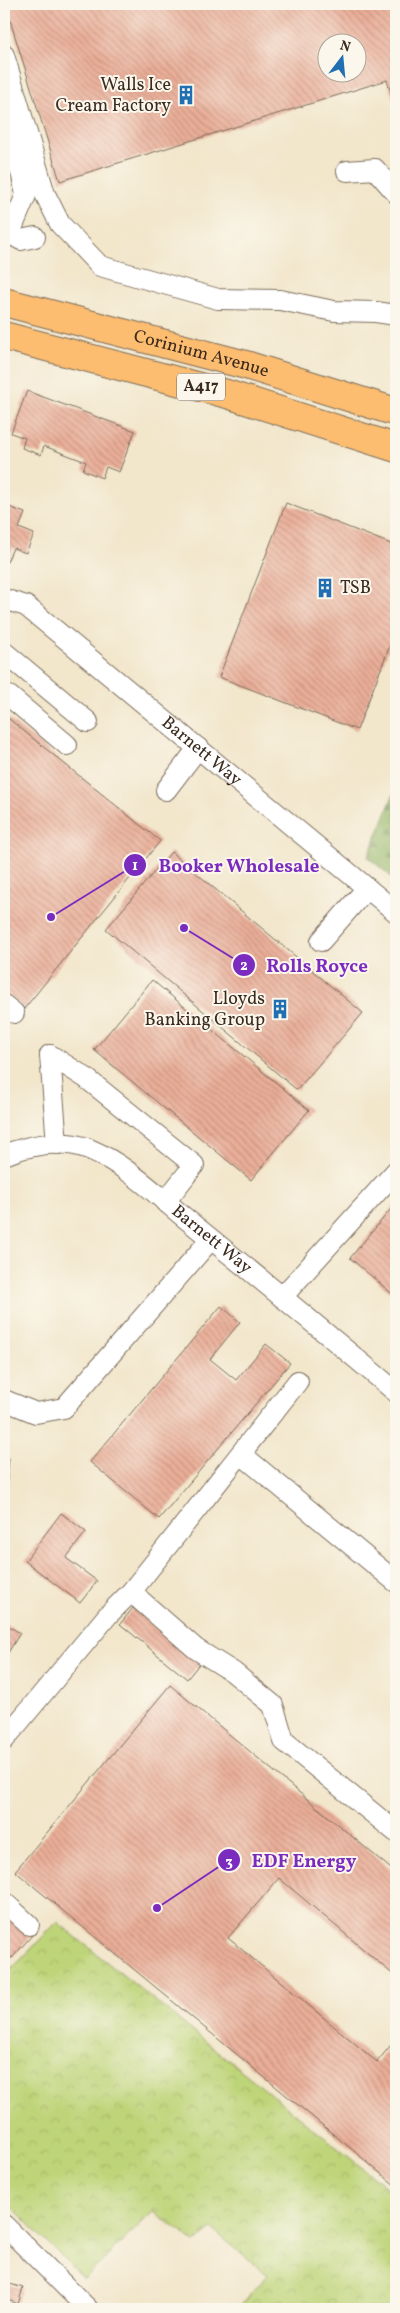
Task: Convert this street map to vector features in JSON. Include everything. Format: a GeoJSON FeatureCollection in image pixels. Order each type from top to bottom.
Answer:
{"type":"FeatureCollection","features":[{"type":"Feature","properties":{"kind":"highway","name":"Corinium Avenue"},"geometry":{"type":"LineString","coordinates":[[4,302],[211,355],[392,410]]}},
{"type":"Feature","properties":{"kind":"highway","name":"Corinium Avenue"},"geometry":{"type":"LineString","coordinates":[[4,336],[227,394],[396,448]]}},
{"type":"Feature","properties":{"kind":"street"},"geometry":{"type":"LineString","coordinates":[[4,55],[45,194],[60,224],[100,266],[218,299],[280,300],[334,312],[376,312],[396,315]]}},
{"type":"Feature","properties":{"kind":"street"},"geometry":{"type":"LineString","coordinates":[[4,118],[26,195],[7,231],[21,240],[35,237]]}},
{"type":"Feature","properties":{"kind":"street"},"geometry":{"type":"LineString","coordinates":[[348,171],[375,169],[396,193]]}},
{"type":"Feature","properties":{"kind":"street","name":"Barnett Way"},"geometry":{"type":"LineString","coordinates":[[4,599],[26,606],[396,912]]}},
{"type":"Feature","properties":{"kind":"street"},"geometry":{"type":"LineString","coordinates":[[4,652],[88,722]]}},
{"type":"Feature","properties":{"kind":"street"},"geometry":{"type":"LineString","coordinates":[[29,672],[6,699],[67,745]]}},
{"type":"Feature","properties":{"kind":"street"},"geometry":{"type":"LineString","coordinates":[[166,790],[198,748]]}},
{"type":"Feature","properties":{"kind":"street"},"geometry":{"type":"LineString","coordinates":[[322,941],[367,888]]}},
{"type":"Feature","properties":{"kind":"street"},"geometry":{"type":"LineString","coordinates":[[57,1144],[50,1055],[86,1078],[194,1165],[164,1202]]}},
{"type":"Feature","properties":{"kind":"street","name":"Barnett Way"},"geometry":{"type":"LineString","coordinates":[[4,1155],[26,1146],[57,1144],[87,1148],[116,1163],[396,1392]]}},
{"type":"Feature","properties":{"kind":"street"},"geometry":{"type":"LineString","coordinates":[[282,1297],[396,1171]]}},
{"type":"Feature","properties":{"kind":"street"},"geometry":{"type":"LineString","coordinates":[[4,1400],[36,1413],[64,1408],[211,1239]]}},
{"type":"Feature","properties":{"kind":"street"},"geometry":{"type":"LineString","coordinates":[[4,1740],[108,1615],[131,1592],[298,1381]]}},
{"type":"Feature","properties":{"kind":"street"},"geometry":{"type":"LineString","coordinates":[[241,1454],[396,1582]]}},
{"type":"Feature","properties":{"kind":"street"},"geometry":{"type":"LineString","coordinates":[[131,1592],[196,1649],[236,1674],[273,1705],[284,1741],[396,1832]]}},
{"type":"Feature","properties":{"kind":"street"},"geometry":{"type":"LineString","coordinates":[[4,1902],[29,1925]]}},
{"type":"Feature","properties":{"kind":"street"},"geometry":{"type":"LineString","coordinates":[[4,2225],[88,2309]]}},
{"type":"Feature","properties":{"kind":"green space"},"geometry":{"type":"Polygon","coordinates":[[[396,788],[396,881],[368,857],[396,788]]]}},
{"type":"Feature","properties":{"kind":"green space"},"geometry":{"type":"Polygon","coordinates":[[[57,1922],[396,2195],[396,2309],[237,2309],[268,2275],[212,2229],[195,2243],[154,2211],[84,2279],[4,2199],[4,1977],[57,1922]]]}},
{"type":"Feature","properties":{"kind":"building","name":"Walls Ice Cream Factory"},"geometry":{"type":"Polygon","coordinates":[[[5,4],[396,4],[396,109],[387,80],[60,181],[5,4]]]}},
{"type":"Feature","properties":{"kind":"building"},"geometry":{"type":"Polygon","coordinates":[[[27,391],[135,431],[119,472],[106,467],[102,478],[83,470],[86,462],[44,446],[41,455],[22,448],[25,438],[11,433],[27,391]]]}},
{"type":"Feature","properties":{"kind":"building","name":"TSB"},"geometry":{"type":"Polygon","coordinates":[[[286,503],[396,546],[396,630],[357,730],[219,677],[286,503]]]}},
{"type":"Feature","properties":{"kind":"building"},"geometry":{"type":"Polygon","coordinates":[[[4,505],[25,513],[19,528],[34,534],[26,553],[13,548],[7,562],[4,560],[4,505]]]}},
{"type":"Feature","properties":{"kind":"building"},"geometry":{"type":"Polygon","coordinates":[[[4,715],[160,841],[24,1009],[4,992],[4,715]]]}},
{"type":"Feature","properties":{"kind":"building"},"geometry":{"type":"Polygon","coordinates":[[[171,852],[363,1013],[297,1090],[106,929],[171,852]]]}},
{"type":"Feature","properties":{"kind":"building"},"geometry":{"type":"Polygon","coordinates":[[[152,980],[309,1110],[251,1180],[94,1050],[152,980]]]}},
{"type":"Feature","properties":{"kind":"building"},"geometry":{"type":"Polygon","coordinates":[[[396,1203],[396,1297],[350,1258],[396,1203]]]}},
{"type":"Feature","properties":{"kind":"building"},"geometry":{"type":"Polygon","coordinates":[[[221,1306],[240,1322],[210,1359],[236,1380],[266,1344],[290,1363],[159,1519],[90,1462],[221,1306]]]}},
{"type":"Feature","properties":{"kind":"building"},"geometry":{"type":"Polygon","coordinates":[[[4,1458],[9,1458],[6,1492],[4,1492],[4,1458]]]}},
{"type":"Feature","properties":{"kind":"building"},"geometry":{"type":"Polygon","coordinates":[[[61,1513],[86,1532],[66,1558],[97,1581],[80,1603],[25,1561],[61,1513]]]}},
{"type":"Feature","properties":{"kind":"building"},"geometry":{"type":"Polygon","coordinates":[[[133,1608],[200,1663],[187,1679],[120,1624],[133,1608]]]}},
{"type":"Feature","properties":{"kind":"building"},"geometry":{"type":"Polygon","coordinates":[[[4,1623],[20,1633],[6,1656],[4,1654],[4,1623]]]}},
{"type":"Feature","properties":{"kind":"building"},"geometry":{"type":"Polygon","coordinates":[[[170,1685],[396,1873],[396,1977],[279,1878],[228,1938],[377,2062],[396,2039],[396,2186],[15,1871],[170,1685]]]}},
{"type":"Feature","properties":{"kind":"building"},"geometry":{"type":"Polygon","coordinates":[[[4,1904],[34,1933],[12,1958],[4,1951],[4,1904]]]}},
{"type":"Feature","properties":{"kind":"building"},"geometry":{"type":"Polygon","coordinates":[[[10,2284],[23,2288],[18,2304],[5,2299],[10,2284]]]}},
{"type":"Feature","properties":{"kind":"place","name":"Walls Ice Cream Factory"},"geometry":{"type":"Point","coordinates":[186,95]}},
{"type":"Feature","properties":{"kind":"place","name":"TSB"},"geometry":{"type":"Point","coordinates":[325,588]}},
{"type":"Feature","properties":{"kind":"place","name":"Booker Wholesale"},"geometry":{"type":"Point","coordinates":[51,917]}},
{"type":"Feature","properties":{"kind":"place","name":"Rolls Royce"},"geometry":{"type":"Point","coordinates":[184,928]}},
{"type":"Feature","properties":{"kind":"place","name":"Lloyds Banking Group"},"geometry":{"type":"Point","coordinates":[280,1009]}},
{"type":"Feature","properties":{"kind":"place","name":"EDF Energy"},"geometry":{"type":"Point","coordinates":[157,1908]}}]}
